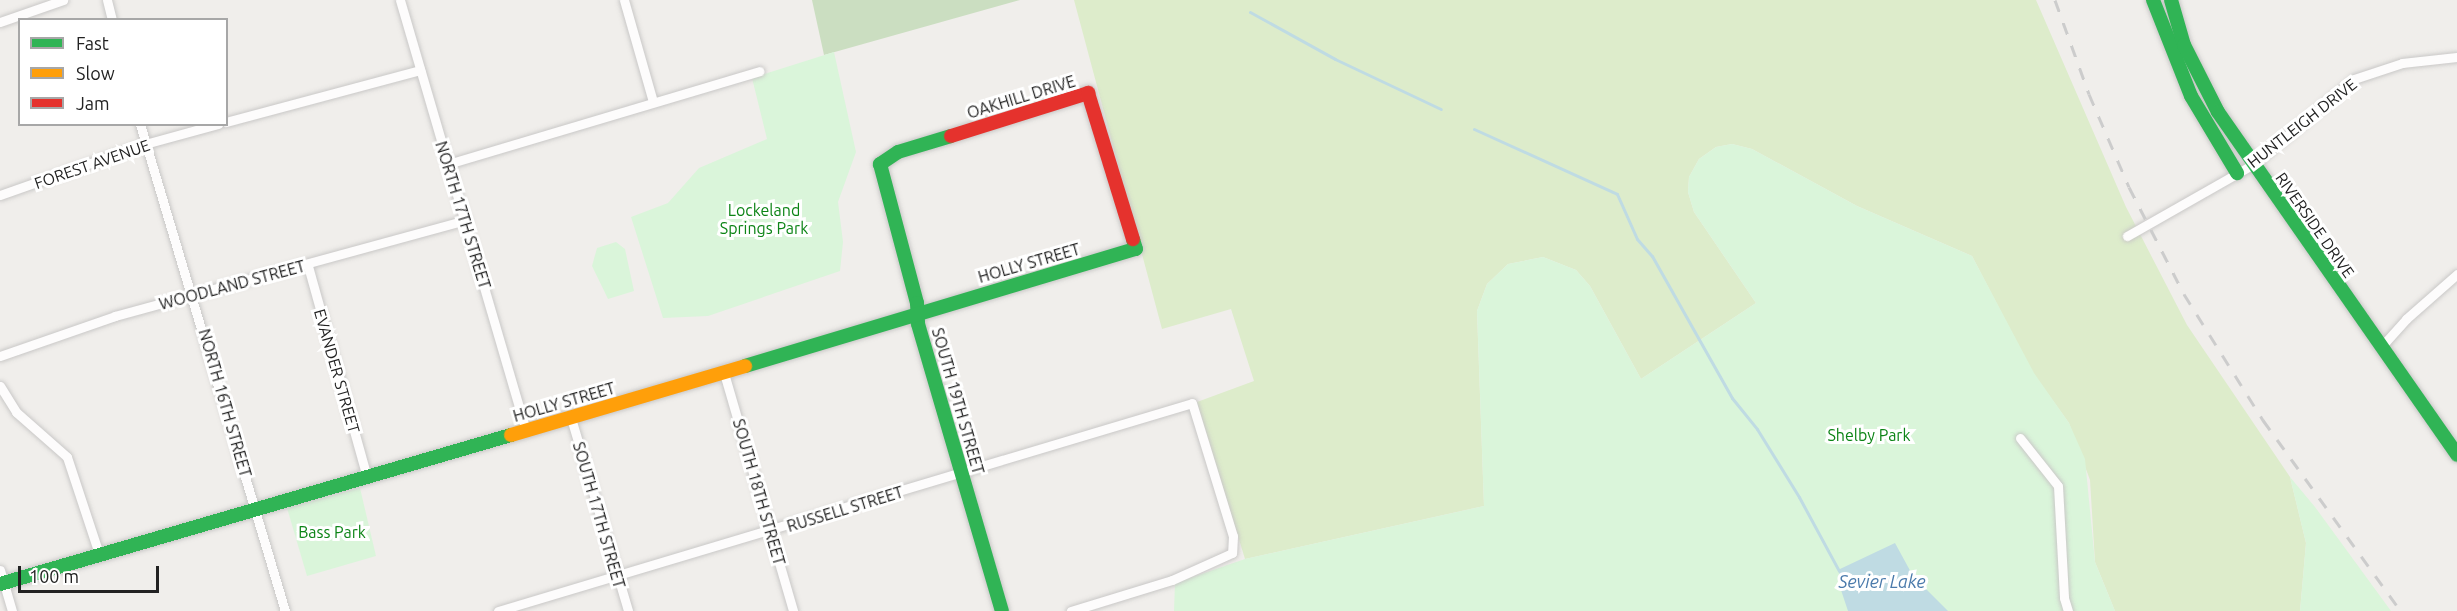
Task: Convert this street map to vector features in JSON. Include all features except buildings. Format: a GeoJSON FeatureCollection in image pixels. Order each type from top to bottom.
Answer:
{"type":"FeatureCollection","features":[{"type":"Feature","properties":{"kind":"street"},"geometry":{"type":"LineString","coordinates":[[0,22],[63,0]]}},
{"type":"Feature","properties":{"kind":"street"},"geometry":{"type":"LineString","coordinates":[[107,0],[112,18]]}},
{"type":"Feature","properties":{"kind":"street","name":"NORTH 17TH STREET"},"geometry":{"type":"LineString","coordinates":[[400,0],[526,430]]}},
{"type":"Feature","properties":{"kind":"street"},"geometry":{"type":"LineString","coordinates":[[624,0],[652,102]]}},
{"type":"Feature","properties":{"kind":"street"},"geometry":{"type":"LineString","coordinates":[[2153,0],[2191,96],[2237,173]]}},
{"type":"Feature","properties":{"kind":"street","name":"RIVERSIDE DRIVE"},"geometry":{"type":"LineString","coordinates":[[2171,0],[2198,76],[2252,165],[2457,454]]}},
{"type":"Feature","properties":{"kind":"street","name":"HUNTLEIGH DRIVE"},"geometry":{"type":"LineString","coordinates":[[2127,236],[2252,165],[2354,79],[2402,63],[2457,57]]}},
{"type":"Feature","properties":{"kind":"street"},"geometry":{"type":"LineString","coordinates":[[228,121],[420,70]]}},
{"type":"Feature","properties":{"kind":"street"},"geometry":{"type":"LineString","coordinates":[[448,164],[759,71]]}},
{"type":"Feature","properties":{"kind":"street","name":"OAKHILL DRIVE"},"geometry":{"type":"LineString","coordinates":[[879,164],[898,152],[1088,93],[1136,249]]}},
{"type":"Feature","properties":{"kind":"street","name":"NORTH 16TH STREET"},"geometry":{"type":"LineString","coordinates":[[140,126],[285,611]]}},
{"type":"Feature","properties":{"kind":"street","name":"FOREST AVENUE"},"geometry":{"type":"LineString","coordinates":[[0,195],[145,144],[211,126]]}},
{"type":"Feature","properties":{"kind":"street","name":"SOUTH 19TH STREET"},"geometry":{"type":"LineString","coordinates":[[879,164],[962,473],[1002,611]]}},
{"type":"Feature","properties":{"kind":"street","name":"WOODLAND STREET"},"geometry":{"type":"LineString","coordinates":[[0,356],[115,316],[308,266],[466,220]]}},
{"type":"Feature","properties":{"kind":"street","name":"HOLLY STREET"},"geometry":{"type":"LineString","coordinates":[[1,579],[256,510],[1136,249]]}},
{"type":"Feature","properties":{"kind":"street","name":"EVANDER STREET"},"geometry":{"type":"LineString","coordinates":[[308,266],[367,477]]}},
{"type":"Feature","properties":{"kind":"street"},"geometry":{"type":"LineString","coordinates":[[2381,347],[2406,319],[2457,274]]}},
{"type":"Feature","properties":{"kind":"street","name":"SOUTH 18TH STREET"},"geometry":{"type":"LineString","coordinates":[[724,373],[793,611]]}},
{"type":"Feature","properties":{"kind":"street"},"geometry":{"type":"LineString","coordinates":[[0,386],[16,412],[67,457],[99,554]]}},
{"type":"Feature","properties":{"kind":"street","name":"RUSSELL STREET"},"geometry":{"type":"LineString","coordinates":[[498,611],[770,532],[1192,403],[1233,536],[1232,553],[1172,580],[1071,611]]}},
{"type":"Feature","properties":{"kind":"street","name":"SOUTH 17TH STREET"},"geometry":{"type":"LineString","coordinates":[[571,418],[628,611]]}},
{"type":"Feature","properties":{"kind":"street"},"geometry":{"type":"LineString","coordinates":[[2020,438],[2058,486],[2064,598],[2068,611]]}},
{"type":"Feature","properties":{"kind":"street"},"geometry":{"type":"LineString","coordinates":[[1,579],[12,611]]}},
{"type":"Feature","properties":{"kind":"green space"},"geometry":{"type":"Polygon","coordinates":[[[812,0],[1020,0],[824,55],[812,0]]]}},
{"type":"Feature","properties":{"kind":"green space"},"geometry":{"type":"Polygon","coordinates":[[[1074,0],[2036,0],[2126,207],[2187,325],[2290,477],[2306,543],[2300,611],[2115,611],[2095,562],[2090,480],[2069,423],[2033,373],[1972,256],[1857,206],[1752,149],[1732,144],[1716,147],[1699,159],[1689,177],[1688,192],[1694,212],[1756,303],[1641,379],[1590,286],[1576,270],[1543,257],[1508,264],[1487,284],[1477,311],[1484,506],[1245,559],[1197,402],[1254,381],[1231,309],[1162,329],[1074,0]]]}},
{"type":"Feature","properties":{"kind":"green space","name":"Lockeland Springs Park"},"geometry":{"type":"Polygon","coordinates":[[[834,52],[856,152],[838,202],[843,242],[840,271],[708,316],[663,318],[631,217],[668,203],[699,168],[767,139],[752,78],[834,52]]]}},
{"type":"Feature","properties":{"kind":"green space","name":"Shelby Park"},"geometry":{"type":"Polygon","coordinates":[[[1732,144],[1752,149],[1857,206],[1972,256],[2034,373],[2069,423],[2085,459],[2095,562],[2115,611],[1174,611],[1175,583],[1245,559],[1484,506],[1477,311],[1487,284],[1508,264],[1543,257],[1576,270],[1590,286],[1641,379],[1756,303],[1694,212],[1688,192],[1689,177],[1699,159],[1716,147],[1732,144]]]}},
{"type":"Feature","properties":{"kind":"green space"},"geometry":{"type":"Polygon","coordinates":[[[616,242],[625,249],[634,291],[608,299],[592,266],[597,248],[616,242]]]}},
{"type":"Feature","properties":{"kind":"green space"},"geometry":{"type":"Polygon","coordinates":[[[2290,477],[2315,507],[2391,611],[2300,611],[2306,543],[2290,477]]]}},
{"type":"Feature","properties":{"kind":"green space","name":"Bass Park"},"geometry":{"type":"Polygon","coordinates":[[[360,488],[376,556],[307,576],[287,508],[360,488]]]}},
{"type":"Feature","properties":{"kind":"water","name":"Sevier Lake"},"geometry":{"type":"Polygon","coordinates":[[[1895,543],[1913,576],[1948,611],[1848,611],[1838,581],[1840,569],[1895,543]]]}},
{"type":"Feature","properties":{"kind":"waterway"},"geometry":{"type":"LineString","coordinates":[[1250,12],[1335,59],[1441,109]]}},
{"type":"Feature","properties":{"kind":"waterway"},"geometry":{"type":"LineString","coordinates":[[1474,129],[1617,194],[1637,239],[1652,256],[1732,398],[1757,429],[1799,497],[1839,571]]}},
{"type":"Feature","properties":{"kind":"railway"},"geometry":{"type":"LineString","coordinates":[[2055,0],[2089,94],[2129,187],[2184,294],[2263,420],[2401,611]]}},
{"type":"Feature","properties":{"kind":"traffic: fast"},"geometry":{"type":"LineString","coordinates":[[2153,0],[2191,96],[2237,173]]}},
{"type":"Feature","properties":{"kind":"traffic: fast"},"geometry":{"type":"LineString","coordinates":[[2171,0],[2184,45],[2218,112],[2457,455]]}},
{"type":"Feature","properties":{"kind":"traffic: fast"},"geometry":{"type":"LineString","coordinates":[[951,136],[898,152],[880,164],[917,303],[918,324],[1002,611]]}},
{"type":"Feature","properties":{"kind":"traffic: fast"},"geometry":{"type":"LineString","coordinates":[[745,366],[1136,249],[1133,239]]}},
{"type":"Feature","properties":{"kind":"traffic: fast"},"geometry":{"type":"LineString","coordinates":[[0,584],[511,435]]}},
{"type":"Feature","properties":{"kind":"traffic: slow"},"geometry":{"type":"LineString","coordinates":[[511,435],[745,366]]}},
{"type":"Feature","properties":{"kind":"traffic: jam"},"geometry":{"type":"LineString","coordinates":[[951,136],[1088,93],[1133,239]]}}]}
